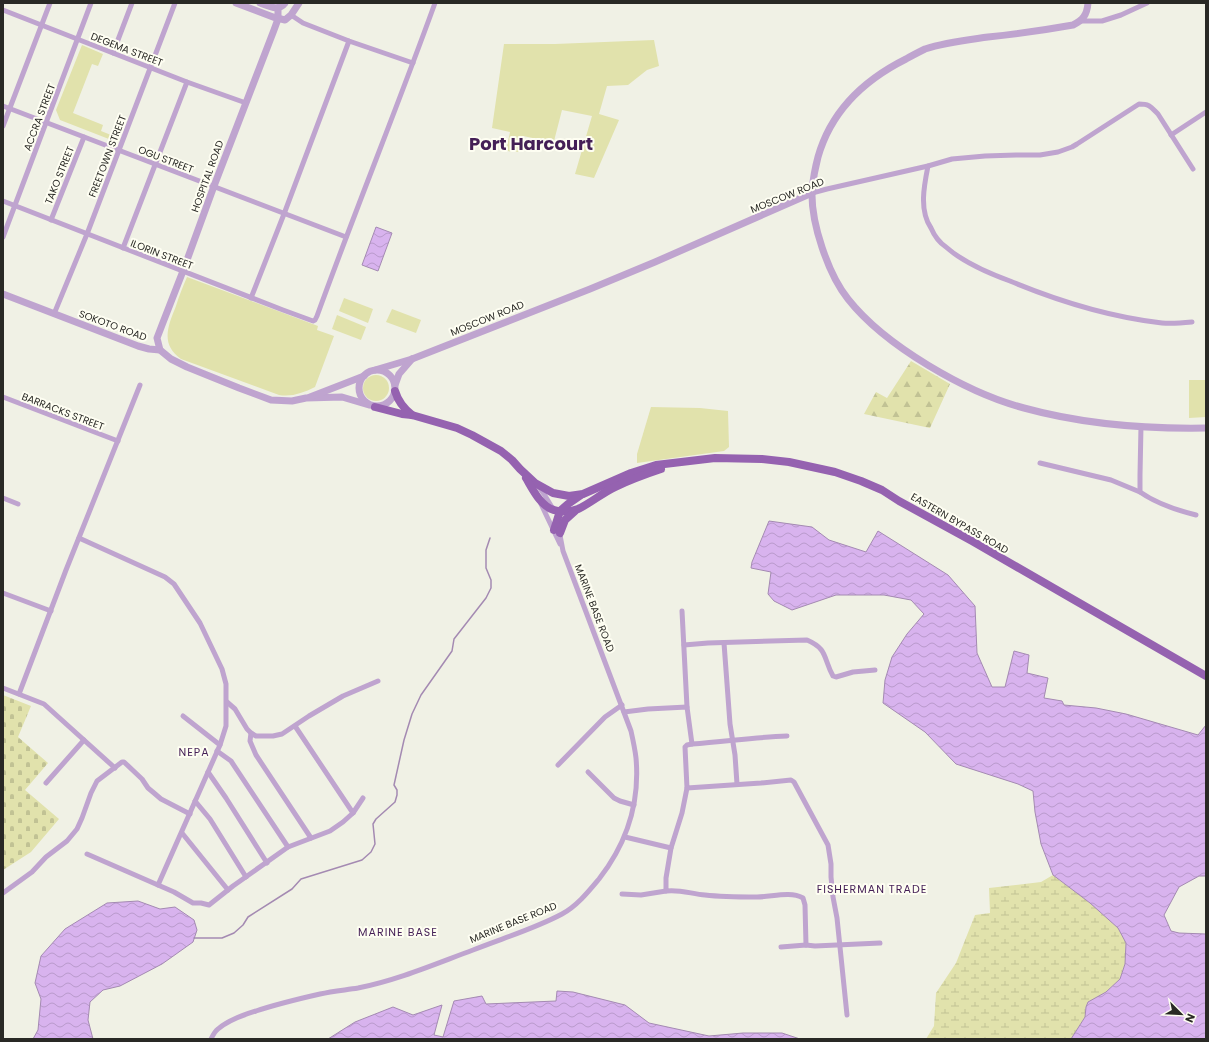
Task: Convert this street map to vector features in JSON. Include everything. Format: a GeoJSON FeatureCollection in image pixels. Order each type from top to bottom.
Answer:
{"type":"FeatureCollection","features":[{"type":"Feature","properties":{"kind":"main road"},"geometry":{"type":"LineString","coordinates":[[395,388],[401,404],[412,415]]}},
{"type":"Feature","properties":{"kind":"main road"},"geometry":{"type":"LineString","coordinates":[[372,406],[402,414],[412,415],[457,428],[477,437],[501,451],[535,483]]}},
{"type":"Feature","properties":{"kind":"main road","name":"EASTERN BYPASS ROAD"},"geometry":{"type":"LineString","coordinates":[[535,483],[547,490],[569,496],[583,494],[631,472],[656,465],[715,458],[776,460],[812,466],[835,472],[882,490],[1206,676]]}},
{"type":"Feature","properties":{"kind":"main road","name":"EASTERN BYPASS ROAD"},"geometry":{"type":"LineString","coordinates":[[557,511],[577,510],[607,491],[626,482],[681,463]]}},
{"type":"Feature","properties":{"kind":"main road"},"geometry":{"type":"LineString","coordinates":[[520,469],[539,499],[557,511]]}},
{"type":"Feature","properties":{"kind":"main road"},"geometry":{"type":"LineString","coordinates":[[557,511],[583,494]]}},
{"type":"Feature","properties":{"kind":"main road"},"geometry":{"type":"LineString","coordinates":[[557,531],[570,514],[577,510]]}},
{"type":"Feature","properties":{"kind":"main road"},"geometry":{"type":"LineString","coordinates":[[557,511],[557,531]]}},
{"type":"Feature","properties":{"kind":"street"},"geometry":{"type":"LineString","coordinates":[[3,126],[50,3]]}},
{"type":"Feature","properties":{"kind":"street","name":"ACCRA STREET"},"geometry":{"type":"LineString","coordinates":[[3,237],[91,3]]}},
{"type":"Feature","properties":{"kind":"street"},"geometry":{"type":"LineString","coordinates":[[113,53],[132,3]]}},
{"type":"Feature","properties":{"kind":"street","name":"FREETOWN STREET"},"geometry":{"type":"LineString","coordinates":[[54,314],[87,234],[175,3]]}},
{"type":"Feature","properties":{"kind":"street"},"geometry":{"type":"LineString","coordinates":[[236,3],[284,20],[291,15],[299,3]]}},
{"type":"Feature","properties":{"kind":"street"},"geometry":{"type":"LineString","coordinates":[[260,3],[273,8],[283,6],[285,3]]}},
{"type":"Feature","properties":{"kind":"street"},"geometry":{"type":"LineString","coordinates":[[346,236],[435,3]]}},
{"type":"Feature","properties":{"kind":"street"},"geometry":{"type":"LineString","coordinates":[[1088,3],[1085,16],[1073,25],[946,43],[924,50],[888,68],[865,84],[840,112],[827,133],[817,161],[814,172],[812,193],[820,240],[836,282],[848,299],[866,319],[891,340],[918,359],[948,377],[987,396],[1023,408],[1093,422],[1141,426],[1206,428]]}},
{"type":"Feature","properties":{"kind":"street"},"geometry":{"type":"LineString","coordinates":[[1080,21],[1102,21],[1121,16],[1147,3]]}},
{"type":"Feature","properties":{"kind":"street","name":"HOSPITAL ROAD"},"geometry":{"type":"LineString","coordinates":[[160,350],[157,338],[278,19],[278,8]]}},
{"type":"Feature","properties":{"kind":"street","name":"DEGEMA STREET"},"geometry":{"type":"LineString","coordinates":[[3,10],[187,82],[246,103]]}},
{"type":"Feature","properties":{"kind":"street"},"geometry":{"type":"LineString","coordinates":[[291,15],[303,23],[413,63]]}},
{"type":"Feature","properties":{"kind":"street"},"geometry":{"type":"LineString","coordinates":[[251,298],[349,40]]}},
{"type":"Feature","properties":{"kind":"street"},"geometry":{"type":"LineString","coordinates":[[123,248],[154,164],[187,82]]}},
{"type":"Feature","properties":{"kind":"street","name":"MOSCOW ROAD"},"geometry":{"type":"LineString","coordinates":[[375,370],[412,359],[655,262],[812,193],[952,159],[985,156],[1040,155],[1058,152],[1072,147],[1139,104],[1151,106],[1158,114],[1193,169]]}},
{"type":"Feature","properties":{"kind":"street","name":"OGU STREET"},"geometry":{"type":"LineString","coordinates":[[3,106],[284,214],[346,236]]}},
{"type":"Feature","properties":{"kind":"street"},"geometry":{"type":"LineString","coordinates":[[1171,135],[1206,112]]}},
{"type":"Feature","properties":{"kind":"street","name":"TAKO STREET"},"geometry":{"type":"LineString","coordinates":[[51,220],[84,137]]}},
{"type":"Feature","properties":{"kind":"street"},"geometry":{"type":"LineString","coordinates":[[928,166],[924,190],[925,215],[930,227],[945,247],[961,258],[982,270],[1066,302],[1142,320],[1164,323],[1192,322]]}},
{"type":"Feature","properties":{"kind":"street","name":"ILORIN STREET"},"geometry":{"type":"LineString","coordinates":[[3,201],[313,321],[315,320],[346,236]]}},
{"type":"Feature","properties":{"kind":"street","name":"SOKOTO ROAD"},"geometry":{"type":"LineString","coordinates":[[3,294],[138,346],[160,350],[171,359],[187,367],[272,400],[292,401],[306,398],[364,375]]}},
{"type":"Feature","properties":{"kind":"street","name":"MOSCOW ROAD"},"geometry":{"type":"LineString","coordinates":[[395,388],[399,374],[412,359]]}},
{"type":"Feature","properties":{"kind":"street"},"geometry":{"type":"LineString","coordinates":[[375,370],[388,374],[393,379],[395,388],[393,397],[388,403],[382,406],[372,406],[364,401],[359,391],[359,385],[364,375],[375,370]]}},
{"type":"Feature","properties":{"kind":"street"},"geometry":{"type":"LineString","coordinates":[[19,694],[140,384]]}},
{"type":"Feature","properties":{"kind":"street","name":"BARRACKS STREET"},"geometry":{"type":"LineString","coordinates":[[3,397],[118,441]]}},
{"type":"Feature","properties":{"kind":"street","name":"SOKOTO ROAD"},"geometry":{"type":"LineString","coordinates":[[306,398],[342,397],[372,406]]}},
{"type":"Feature","properties":{"kind":"street"},"geometry":{"type":"LineString","coordinates":[[1140,492],[1141,426]]}},
{"type":"Feature","properties":{"kind":"street"},"geometry":{"type":"LineString","coordinates":[[1040,463],[1111,480],[1140,492],[1159,503],[1196,515]]}},
{"type":"Feature","properties":{"kind":"street"},"geometry":{"type":"LineString","coordinates":[[535,483],[557,511]]}},
{"type":"Feature","properties":{"kind":"street"},"geometry":{"type":"LineString","coordinates":[[3,498],[18,504]]}},
{"type":"Feature","properties":{"kind":"street","name":"MARINE BASE ROAD"},"geometry":{"type":"LineString","coordinates":[[211,1039],[217,1030],[225,1024],[244,1015],[278,1004],[320,994],[358,988],[387,981],[536,926],[563,913],[578,902],[594,886],[606,870],[625,837],[634,805],[636,787],[636,758],[631,731],[622,705],[557,531],[539,499]]}},
{"type":"Feature","properties":{"kind":"street"},"geometry":{"type":"LineString","coordinates":[[79,538],[165,577],[174,584],[200,623],[222,669],[226,684],[226,726],[220,745],[158,885]]}},
{"type":"Feature","properties":{"kind":"street"},"geometry":{"type":"LineString","coordinates":[[3,593],[51,611]]}},
{"type":"Feature","properties":{"kind":"street"},"geometry":{"type":"LineString","coordinates":[[682,611],[687,707],[692,744]]}},
{"type":"Feature","properties":{"kind":"street"},"geometry":{"type":"LineString","coordinates":[[684,645],[807,640],[816,643],[822,650],[833,676],[836,677],[852,672],[875,670]]}},
{"type":"Feature","properties":{"kind":"street"},"geometry":{"type":"LineString","coordinates":[[724,643],[731,734],[737,784]]}},
{"type":"Feature","properties":{"kind":"street"},"geometry":{"type":"LineString","coordinates":[[227,702],[235,709],[251,733],[256,736],[273,736],[282,734],[343,696],[378,681]]}},
{"type":"Feature","properties":{"kind":"street"},"geometry":{"type":"LineString","coordinates":[[3,688],[44,704],[115,768]]}},
{"type":"Feature","properties":{"kind":"street"},"geometry":{"type":"LineString","coordinates":[[558,764],[605,717],[622,705]]}},
{"type":"Feature","properties":{"kind":"street"},"geometry":{"type":"LineString","coordinates":[[624,712],[687,707]]}},
{"type":"Feature","properties":{"kind":"street"},"geometry":{"type":"LineString","coordinates":[[183,716],[220,745]]}},
{"type":"Feature","properties":{"kind":"street"},"geometry":{"type":"LineString","coordinates":[[295,726],[353,813]]}},
{"type":"Feature","properties":{"kind":"street"},"geometry":{"type":"LineString","coordinates":[[251,733],[250,741],[256,755],[311,838]]}},
{"type":"Feature","properties":{"kind":"street"},"geometry":{"type":"LineString","coordinates":[[666,891],[666,878],[671,848],[682,813],[687,788],[686,745],[760,737],[787,736]]}},
{"type":"Feature","properties":{"kind":"street"},"geometry":{"type":"LineString","coordinates":[[46,783],[84,740]]}},
{"type":"Feature","properties":{"kind":"street"},"geometry":{"type":"LineString","coordinates":[[217,751],[231,761],[288,847]]}},
{"type":"Feature","properties":{"kind":"street"},"geometry":{"type":"LineString","coordinates":[[3,893],[32,872],[46,857],[70,838],[77,829],[97,781],[122,762],[124,762],[142,779],[154,794],[190,814]]}},
{"type":"Feature","properties":{"kind":"street"},"geometry":{"type":"LineString","coordinates":[[208,772],[267,863]]}},
{"type":"Feature","properties":{"kind":"street"},"geometry":{"type":"LineString","coordinates":[[588,772],[614,798],[634,805]]}},
{"type":"Feature","properties":{"kind":"street"},"geometry":{"type":"LineString","coordinates":[[687,788],[791,780],[794,782],[825,836],[828,845],[832,864],[831,877],[848,1016]]}},
{"type":"Feature","properties":{"kind":"street"},"geometry":{"type":"LineString","coordinates":[[88,854],[174,892],[193,903],[209,905],[246,876],[267,863],[288,847],[330,831],[353,813],[363,798]]}},
{"type":"Feature","properties":{"kind":"street"},"geometry":{"type":"LineString","coordinates":[[195,801],[210,819],[246,876]]}},
{"type":"Feature","properties":{"kind":"street"},"geometry":{"type":"LineString","coordinates":[[182,833],[228,890]]}},
{"type":"Feature","properties":{"kind":"street"},"geometry":{"type":"LineString","coordinates":[[625,837],[671,848]]}},
{"type":"Feature","properties":{"kind":"street"},"geometry":{"type":"LineString","coordinates":[[622,894],[641,895],[672,890],[717,896],[799,896],[803,898],[805,905],[806,945]]}},
{"type":"Feature","properties":{"kind":"street"},"geometry":{"type":"LineString","coordinates":[[781,947],[880,943]]}},
{"type":"Feature","properties":{"kind":"green space"},"geometry":{"type":"Polygon","coordinates":[[[654,40],[659,66],[647,70],[628,85],[607,86],[599,114],[619,120],[594,178],[575,174],[592,116],[562,110],[554,141],[523,136],[519,152],[506,151],[510,132],[492,128],[504,44],[555,44],[654,40]]]}},
{"type":"Feature","properties":{"kind":"green space"},"geometry":{"type":"Polygon","coordinates":[[[82,45],[103,54],[98,66],[92,64],[73,113],[103,125],[101,131],[116,137],[114,141],[60,120],[56,110],[82,45]]]}},
{"type":"Feature","properties":{"kind":"green space"},"geometry":{"type":"Polygon","coordinates":[[[187,277],[318,326],[317,330],[334,336],[315,387],[297,394],[279,395],[181,359],[174,353],[168,341],[170,321],[187,277]]]}},
{"type":"Feature","properties":{"kind":"green space"},"geometry":{"type":"Polygon","coordinates":[[[344,298],[373,309],[368,323],[339,311],[344,298]]]}},
{"type":"Feature","properties":{"kind":"green space"},"geometry":{"type":"Polygon","coordinates":[[[392,309],[421,320],[416,333],[386,322],[392,309]]]}},
{"type":"Feature","properties":{"kind":"green space"},"geometry":{"type":"Polygon","coordinates":[[[337,315],[366,327],[361,340],[332,329],[337,315]]]}},
{"type":"Feature","properties":{"kind":"green space"},"geometry":{"type":"Polygon","coordinates":[[[911,361],[950,384],[930,428],[864,414],[876,392],[887,398],[911,361]]]}},
{"type":"Feature","properties":{"kind":"green space"},"geometry":{"type":"Polygon","coordinates":[[[376,375],[385,379],[389,388],[385,397],[376,401],[367,397],[363,388],[367,379],[376,375]]]}},
{"type":"Feature","properties":{"kind":"green space"},"geometry":{"type":"Polygon","coordinates":[[[1189,380],[1206,380],[1206,417],[1189,418],[1189,380]]]}},
{"type":"Feature","properties":{"kind":"green space"},"geometry":{"type":"Polygon","coordinates":[[[651,407],[700,408],[728,411],[729,447],[724,451],[637,463],[637,454],[651,407]]]}},
{"type":"Feature","properties":{"kind":"green space"},"geometry":{"type":"Polygon","coordinates":[[[3,695],[31,706],[18,737],[48,763],[25,790],[59,819],[31,852],[3,870],[3,695]]]}},
{"type":"Feature","properties":{"kind":"green space"},"geometry":{"type":"Polygon","coordinates":[[[1053,875],[1090,903],[1118,928],[1126,943],[1125,964],[1120,979],[1086,1007],[1085,1017],[1071,1039],[926,1039],[934,1026],[936,993],[956,963],[975,915],[990,913],[989,888],[1041,882],[1053,875]]]}},
{"type":"Feature","properties":{"kind":"water"},"geometry":{"type":"Polygon","coordinates":[[[376,227],[392,233],[378,271],[362,265],[376,227]]]}},
{"type":"Feature","properties":{"kind":"water"},"geometry":{"type":"Polygon","coordinates":[[[769,521],[812,527],[829,540],[866,552],[878,531],[948,575],[975,606],[977,653],[992,687],[1005,687],[1014,651],[1029,655],[1027,673],[1048,678],[1044,698],[1062,701],[1064,705],[1096,708],[1126,714],[1198,735],[1206,725],[1206,876],[1199,876],[1179,887],[1164,915],[1171,931],[1179,933],[1206,934],[1206,1039],[1071,1039],[1085,1017],[1088,1002],[1106,992],[1120,979],[1125,964],[1126,943],[1118,928],[1090,903],[1053,875],[1041,844],[1033,791],[1018,784],[956,764],[925,732],[883,703],[885,680],[892,657],[907,634],[924,614],[911,600],[884,595],[836,595],[792,610],[774,601],[768,594],[771,572],[751,568],[752,562],[769,521]]]}},
{"type":"Feature","properties":{"kind":"water"},"geometry":{"type":"Polygon","coordinates":[[[138,901],[160,909],[175,907],[194,920],[197,930],[193,942],[162,964],[120,986],[103,990],[90,1002],[88,1020],[93,1039],[33,1039],[38,1030],[41,999],[35,983],[41,956],[65,929],[107,903],[138,901]]]}},
{"type":"Feature","properties":{"kind":"water"},"geometry":{"type":"Polygon","coordinates":[[[557,991],[573,992],[625,1005],[649,1023],[709,1036],[743,1033],[782,1033],[800,1039],[328,1039],[355,1022],[393,1007],[413,1015],[442,1005],[434,1035],[443,1037],[454,1001],[482,996],[486,1004],[556,1001],[557,991]]]}},
{"type":"Feature","properties":{"kind":"waterway"},"geometry":{"type":"LineString","coordinates":[[194,938],[222,938],[234,933],[243,925],[248,917],[292,889],[301,879],[362,860],[371,852],[375,844],[373,824],[376,819],[395,802],[397,790],[394,785],[404,740],[412,714],[421,695],[452,651],[454,639],[486,598],[491,588],[491,580],[486,568],[486,550],[490,538]]}},
{"type":"Feature","properties":{"kind":"district","name":"Port Harcourt"},"geometry":{"type":"Point","coordinates":[531,144]}},
{"type":"Feature","properties":{"kind":"district","name":"NEPA"},"geometry":{"type":"Point","coordinates":[194,752]}},
{"type":"Feature","properties":{"kind":"district","name":"FISHERMAN TRADE"},"geometry":{"type":"Point","coordinates":[872,889]}},
{"type":"Feature","properties":{"kind":"district","name":"MARINE BASE"},"geometry":{"type":"Point","coordinates":[398,932]}}]}
